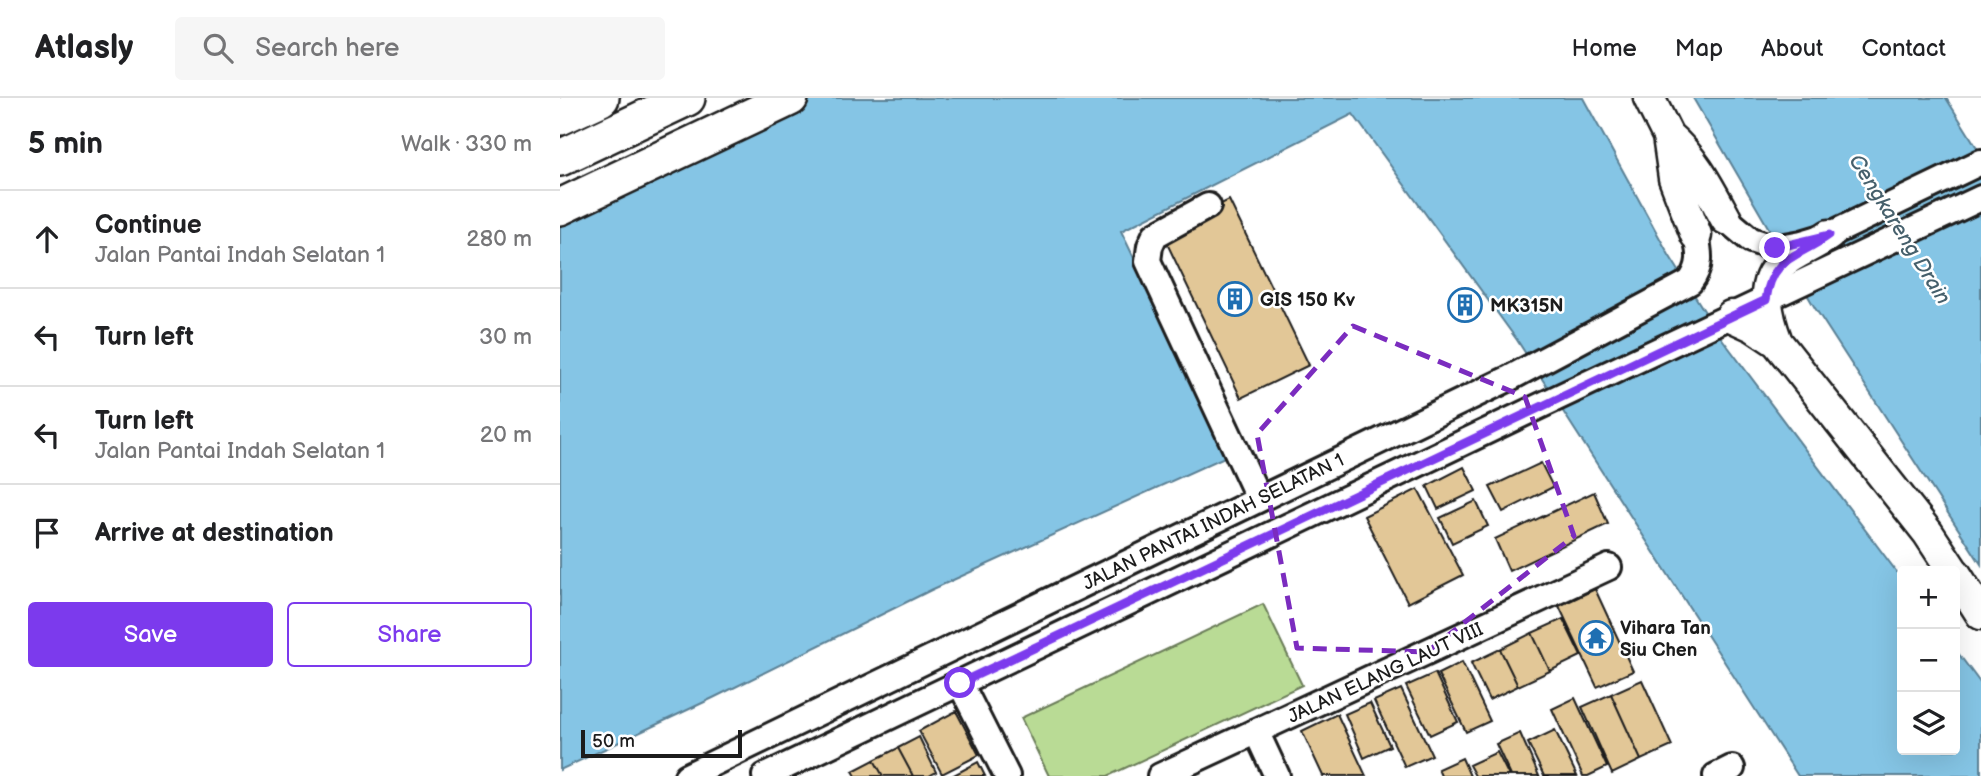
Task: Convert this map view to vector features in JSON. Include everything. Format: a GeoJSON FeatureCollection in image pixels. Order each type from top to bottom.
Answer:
{"type":"FeatureCollection","features":[{"type":"Feature","properties":{"kind":"highway"},"geometry":{"type":"LineString","coordinates":[[560,117],[601,98]]}},
{"type":"Feature","properties":{"kind":"highway"},"geometry":{"type":"LineString","coordinates":[[560,158],[687,98]]}},
{"type":"Feature","properties":{"kind":"highway"},"geometry":{"type":"LineString","coordinates":[[560,207],[790,98]]}},
{"type":"Feature","properties":{"kind":"main road"},"geometry":{"type":"LineString","coordinates":[[1649,98],[1668,136],[1674,178],[1696,235]]}},
{"type":"Feature","properties":{"kind":"main road"},"geometry":{"type":"LineString","coordinates":[[1668,136],[1697,165],[1726,219]]}},
{"type":"Feature","properties":{"kind":"main road"},"geometry":{"type":"LineString","coordinates":[[1829,235],[1773,273],[1766,300],[1771,327],[1777,342],[1928,533],[1950,566]]}},
{"type":"Feature","properties":{"kind":"main road"},"geometry":{"type":"LineString","coordinates":[[1724,319],[1753,326],[1777,342]]}},
{"type":"Feature","properties":{"kind":"main road"},"geometry":{"type":"LineString","coordinates":[[1960,581],[1981,614]]}},
{"type":"Feature","properties":{"kind":"street"},"geometry":{"type":"LineString","coordinates":[[1829,235],[1981,162]]}},
{"type":"Feature","properties":{"kind":"street"},"geometry":{"type":"LineString","coordinates":[[1726,219],[1784,265],[1981,198]]}},
{"type":"Feature","properties":{"kind":"street"},"geometry":{"type":"LineString","coordinates":[[1208,206],[1155,235],[1148,261],[1259,499]]}},
{"type":"Feature","properties":{"kind":"street","name":"JALAN PANTAI INDAH SELATAN 1"},"geometry":{"type":"LineString","coordinates":[[687,776],[718,769],[1259,499],[1508,379],[1690,282],[1699,270],[1700,255],[1696,235]]}},
{"type":"Feature","properties":{"kind":"street","name":"JALAN PANTAI INDAH SELATAN 1"},"geometry":{"type":"LineString","coordinates":[[765,776],[1766,300]]}},
{"type":"Feature","properties":{"kind":"street","name":"JALAN ELANG LAUT VIII"},"geometry":{"type":"LineString","coordinates":[[1160,776],[1609,567]]}},
{"type":"Feature","properties":{"kind":"street"},"geometry":{"type":"LineString","coordinates":[[960,683],[1007,776]]}},
{"type":"Feature","properties":{"kind":"street"},"geometry":{"type":"LineString","coordinates":[[1256,731],[1277,776]]}},
{"type":"Feature","properties":{"kind":"highlighted area"},"geometry":{"type":"Polygon","coordinates":[[[1353,326],[1525,397],[1574,536],[1427,652],[1297,648],[1257,434],[1353,326]]]}},
{"type":"Feature","properties":{"kind":"green space"},"geometry":{"type":"Polygon","coordinates":[[[1263,604],[1302,685],[1108,776],[1049,776],[1021,718],[1263,604]]]}},
{"type":"Feature","properties":{"kind":"water"},"geometry":{"type":"Polygon","coordinates":[[[802,98],[1583,98],[1669,255],[1720,336],[1897,572],[1897,755],[1960,755],[1960,656],[1981,684],[1981,776],[1798,776],[1517,340],[1353,114],[1121,231],[1229,455],[931,590],[560,770],[560,213],[802,98]]]}},
{"type":"Feature","properties":{"kind":"water","name":"Cengkareng Drain"},"geometry":{"type":"Polygon","coordinates":[[[1693,98],[1946,98],[1981,154],[1981,564],[1815,308],[1693,98]]]}},
{"type":"Feature","properties":{"kind":"building","name":"GIS 150 Kv"},"geometry":{"type":"Polygon","coordinates":[[[1229,200],[1309,365],[1241,398],[1162,233],[1229,200]]]}},
{"type":"Feature","properties":{"kind":"building","name":"MK315N"},"geometry":{"type":"Polygon","coordinates":[[[1470,294],[1477,307],[1460,316],[1453,303],[1470,294]]]}},
{"type":"Feature","properties":{"kind":"building"},"geometry":{"type":"Polygon","coordinates":[[[1541,463],[1553,487],[1503,512],[1490,487],[1541,463]]]}},
{"type":"Feature","properties":{"kind":"building"},"geometry":{"type":"Polygon","coordinates":[[[1464,467],[1476,491],[1438,509],[1427,486],[1464,467]]]}},
{"type":"Feature","properties":{"kind":"building"},"geometry":{"type":"Polygon","coordinates":[[[1418,489],[1463,575],[1408,603],[1364,516],[1418,489]]]}},
{"type":"Feature","properties":{"kind":"building"},"geometry":{"type":"Polygon","coordinates":[[[1594,492],[1608,524],[1509,571],[1495,539],[1594,492]]]}},
{"type":"Feature","properties":{"kind":"building"},"geometry":{"type":"Polygon","coordinates":[[[1476,501],[1488,526],[1452,543],[1440,518],[1476,501]]]}},
{"type":"Feature","properties":{"kind":"building","name":"Vihara Tan Siu Chen"},"geometry":{"type":"Polygon","coordinates":[[[1595,589],[1633,671],[1597,687],[1559,606],[1595,589]]]}},
{"type":"Feature","properties":{"kind":"building"},"geometry":{"type":"Polygon","coordinates":[[[1563,619],[1581,656],[1550,671],[1532,633],[1563,619]]]}},
{"type":"Feature","properties":{"kind":"building"},"geometry":{"type":"Polygon","coordinates":[[[1532,633],[1550,671],[1518,686],[1500,649],[1532,633]]]}},
{"type":"Feature","properties":{"kind":"building"},"geometry":{"type":"Polygon","coordinates":[[[1500,649],[1518,686],[1489,700],[1471,663],[1500,649]]]}},
{"type":"Feature","properties":{"kind":"building"},"geometry":{"type":"Polygon","coordinates":[[[1462,662],[1490,721],[1466,732],[1438,674],[1462,662]]]}},
{"type":"Feature","properties":{"kind":"building"},"geometry":{"type":"Polygon","coordinates":[[[1435,673],[1458,722],[1430,735],[1406,686],[1435,673]]]}},
{"type":"Feature","properties":{"kind":"building"},"geometry":{"type":"Polygon","coordinates":[[[1642,680],[1672,746],[1641,760],[1611,694],[1642,680]]]}},
{"type":"Feature","properties":{"kind":"building"},"geometry":{"type":"Polygon","coordinates":[[[1401,689],[1432,755],[1405,767],[1374,701],[1401,689]]]}},
{"type":"Feature","properties":{"kind":"building"},"geometry":{"type":"Polygon","coordinates":[[[1611,694],[1641,760],[1612,774],[1582,707],[1611,694]]]}},
{"type":"Feature","properties":{"kind":"building"},"geometry":{"type":"Polygon","coordinates":[[[1575,698],[1607,767],[1588,776],[1583,776],[1552,709],[1575,698]]]}},
{"type":"Feature","properties":{"kind":"building"},"geometry":{"type":"Polygon","coordinates":[[[1370,703],[1390,746],[1364,758],[1345,714],[1370,703]]]}},
{"type":"Feature","properties":{"kind":"building"},"geometry":{"type":"Polygon","coordinates":[[[956,711],[979,755],[942,774],[919,731],[956,711]]]}},
{"type":"Feature","properties":{"kind":"building"},"geometry":{"type":"Polygon","coordinates":[[[1337,714],[1366,776],[1323,776],[1302,731],[1337,714]]]}},
{"type":"Feature","properties":{"kind":"building"},"geometry":{"type":"Polygon","coordinates":[[[1555,730],[1577,776],[1544,776],[1528,743],[1555,730]]]}},
{"type":"Feature","properties":{"kind":"building"},"geometry":{"type":"Polygon","coordinates":[[[1520,733],[1539,776],[1511,776],[1496,744],[1520,733]]]}},
{"type":"Feature","properties":{"kind":"building"},"geometry":{"type":"Polygon","coordinates":[[[919,737],[936,772],[929,776],[913,776],[898,748],[919,737]]]}},
{"type":"Feature","properties":{"kind":"building"},"geometry":{"type":"Polygon","coordinates":[[[898,748],[913,776],[883,776],[874,760],[898,748]]]}},
{"type":"Feature","properties":{"kind":"building"},"geometry":{"type":"Polygon","coordinates":[[[1497,752],[1509,776],[1475,776],[1469,765],[1497,752]]]}},
{"type":"Feature","properties":{"kind":"building"},"geometry":{"type":"Polygon","coordinates":[[[1462,758],[1470,776],[1441,776],[1438,769],[1462,758]]]}},
{"type":"Feature","properties":{"kind":"building"},"geometry":{"type":"Polygon","coordinates":[[[874,760],[883,776],[856,776],[853,771],[874,760]]]}},
{"type":"Feature","properties":{"kind":"building"},"geometry":{"type":"Polygon","coordinates":[[[978,762],[985,776],[952,776],[978,762]]]}},
{"type":"Feature","properties":{"kind":"place","name":"GIS 150 Kv"},"geometry":{"type":"Point","coordinates":[1235,299]}},
{"type":"Feature","properties":{"kind":"place","name":"MK315N"},"geometry":{"type":"Point","coordinates":[1465,305]}},
{"type":"Feature","properties":{"kind":"place","name":"Vihara Tan Siu Chen"},"geometry":{"type":"Point","coordinates":[1596,638]}},
{"type":"Feature","properties":{"kind":"route"},"geometry":{"type":"LineString","coordinates":[[960,683],[1766,300],[1773,273],[1782,262],[1829,235],[1775,248]]}}]}
